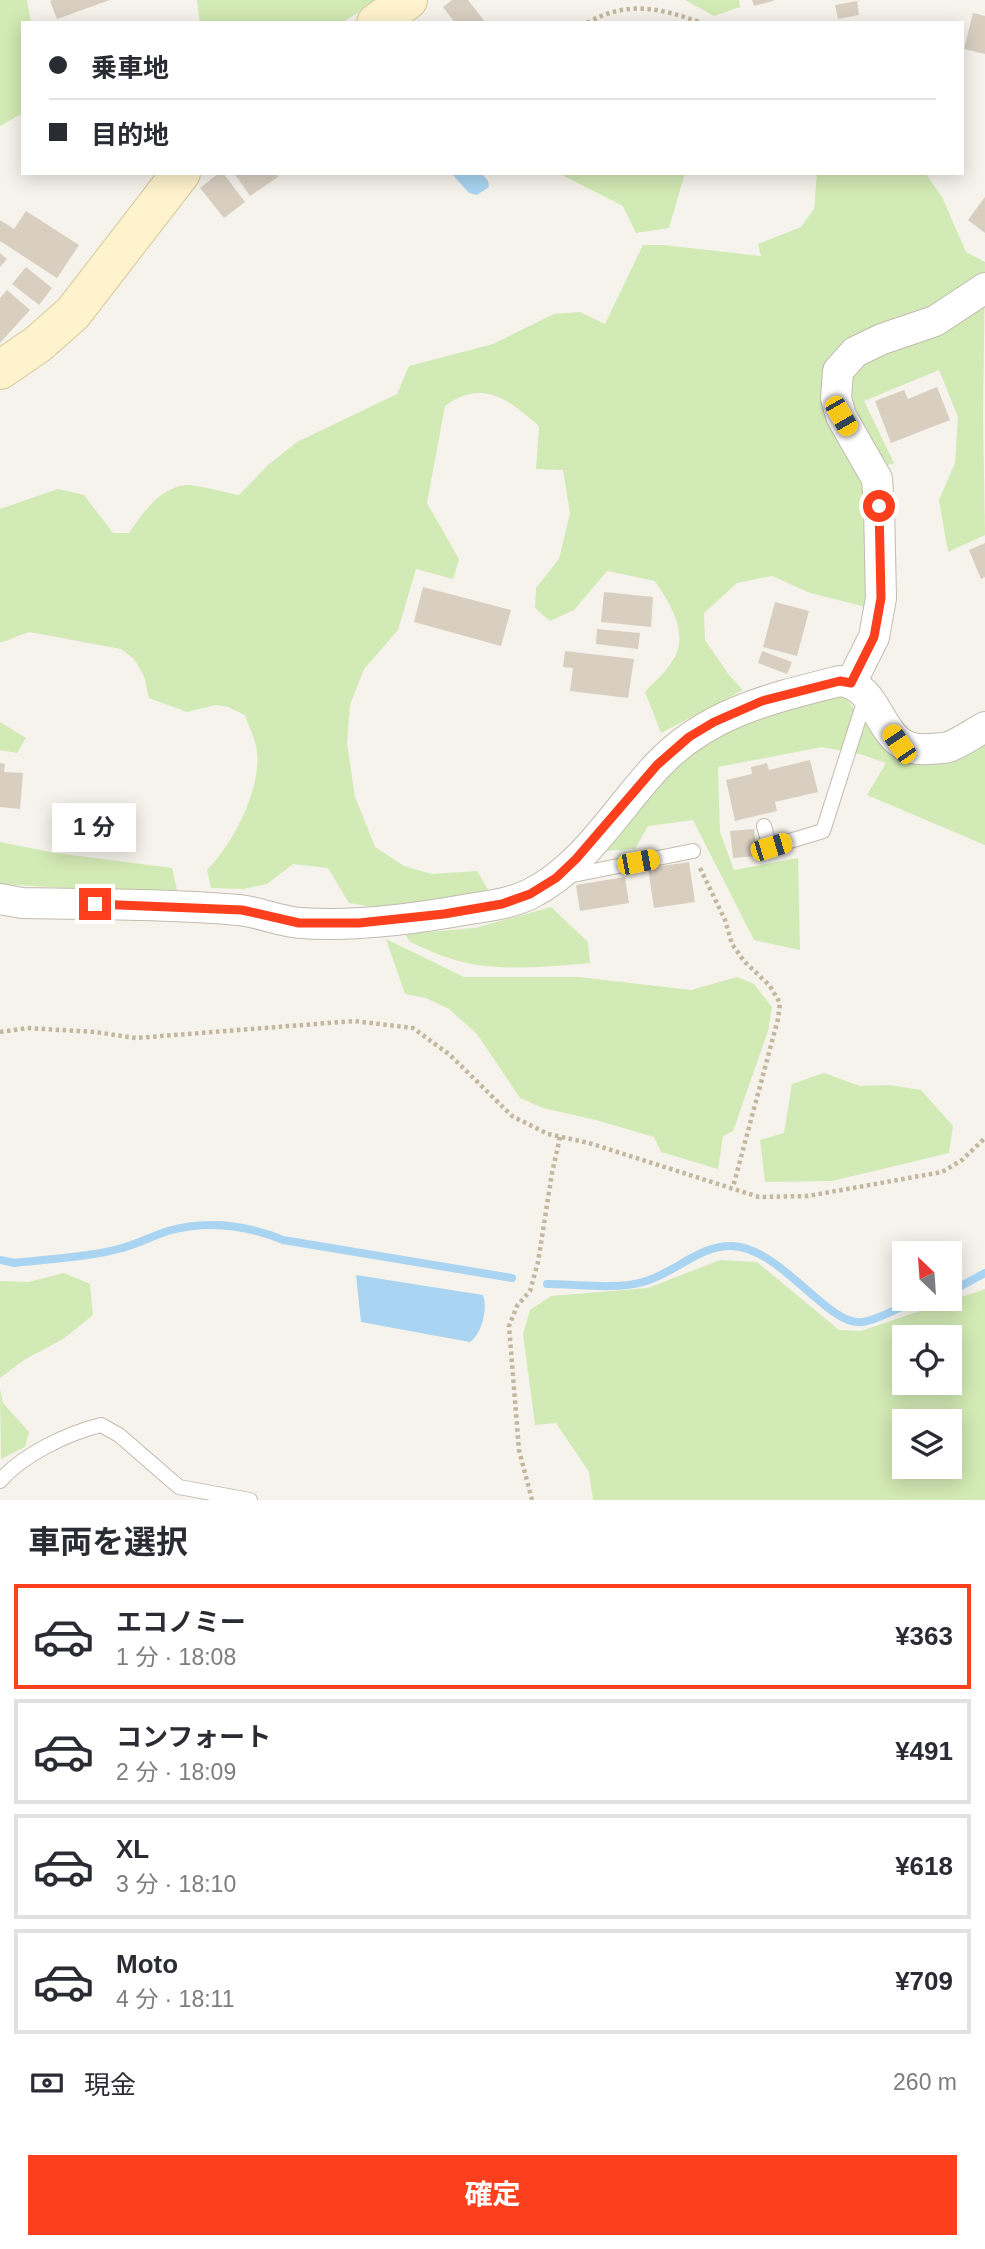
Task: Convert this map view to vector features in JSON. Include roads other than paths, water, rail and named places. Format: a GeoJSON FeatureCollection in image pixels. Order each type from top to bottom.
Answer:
{"type":"FeatureCollection","features":[{"type":"Feature","properties":{"kind":"street"},"geometry":{"type":"LineString","coordinates":[[379,21],[408,0]]}},
{"type":"Feature","properties":{"kind":"street"},"geometry":{"type":"LineString","coordinates":[[0,370],[38,344],[73,313],[179,175]]}},
{"type":"Feature","properties":{"kind":"street"},"geometry":{"type":"LineString","coordinates":[[859,689],[874,637],[881,598],[879,506],[877,479],[841,416],[836,398],[838,371],[855,352],[882,339],[935,321],[985,288]]}},
{"type":"Feature","properties":{"kind":"street"},"geometry":{"type":"LineString","coordinates":[[0,899],[22,903],[242,910],[299,923],[359,923],[444,914],[502,904],[530,894],[556,878],[576,859],[657,765],[689,737],[714,722],[762,701],[840,681],[859,689],[899,744],[916,750],[949,747],[985,727]]}},
{"type":"Feature","properties":{"kind":"lane"},"geometry":{"type":"LineString","coordinates":[[764,826],[771,847],[823,831],[859,689]]}},
{"type":"Feature","properties":{"kind":"lane"},"geometry":{"type":"LineString","coordinates":[[556,878],[693,851]]}},
{"type":"Feature","properties":{"kind":"lane"},"geometry":{"type":"LineString","coordinates":[[0,1481],[37,1452],[80,1431],[101,1425],[119,1435],[179,1487],[250,1500]]}},
{"type":"Feature","properties":{"kind":"water"},"geometry":{"type":"Polygon","coordinates":[[[453,175],[483,175],[488,181],[489,187],[477,195],[469,193],[453,175]]]}},
{"type":"Feature","properties":{"kind":"water"},"geometry":{"type":"Polygon","coordinates":[[[356,1275],[483,1295],[485,1307],[481,1327],[470,1342],[361,1322],[356,1275]]]}},
{"type":"Feature","properties":{"kind":"waterway"},"geometry":{"type":"LineString","coordinates":[[0,1260],[15,1263],[97,1254],[168,1231],[212,1225],[241,1228],[283,1240],[512,1278]]}},
{"type":"Feature","properties":{"kind":"waterway"},"geometry":{"type":"LineString","coordinates":[[547,1284],[608,1286],[643,1282],[709,1250],[732,1246],[751,1250],[769,1259],[834,1313],[849,1320],[868,1321],[893,1311]]}},
{"type":"Feature","properties":{"kind":"waterway"},"geometry":{"type":"LineString","coordinates":[[962,1285],[985,1273]]}}]}
